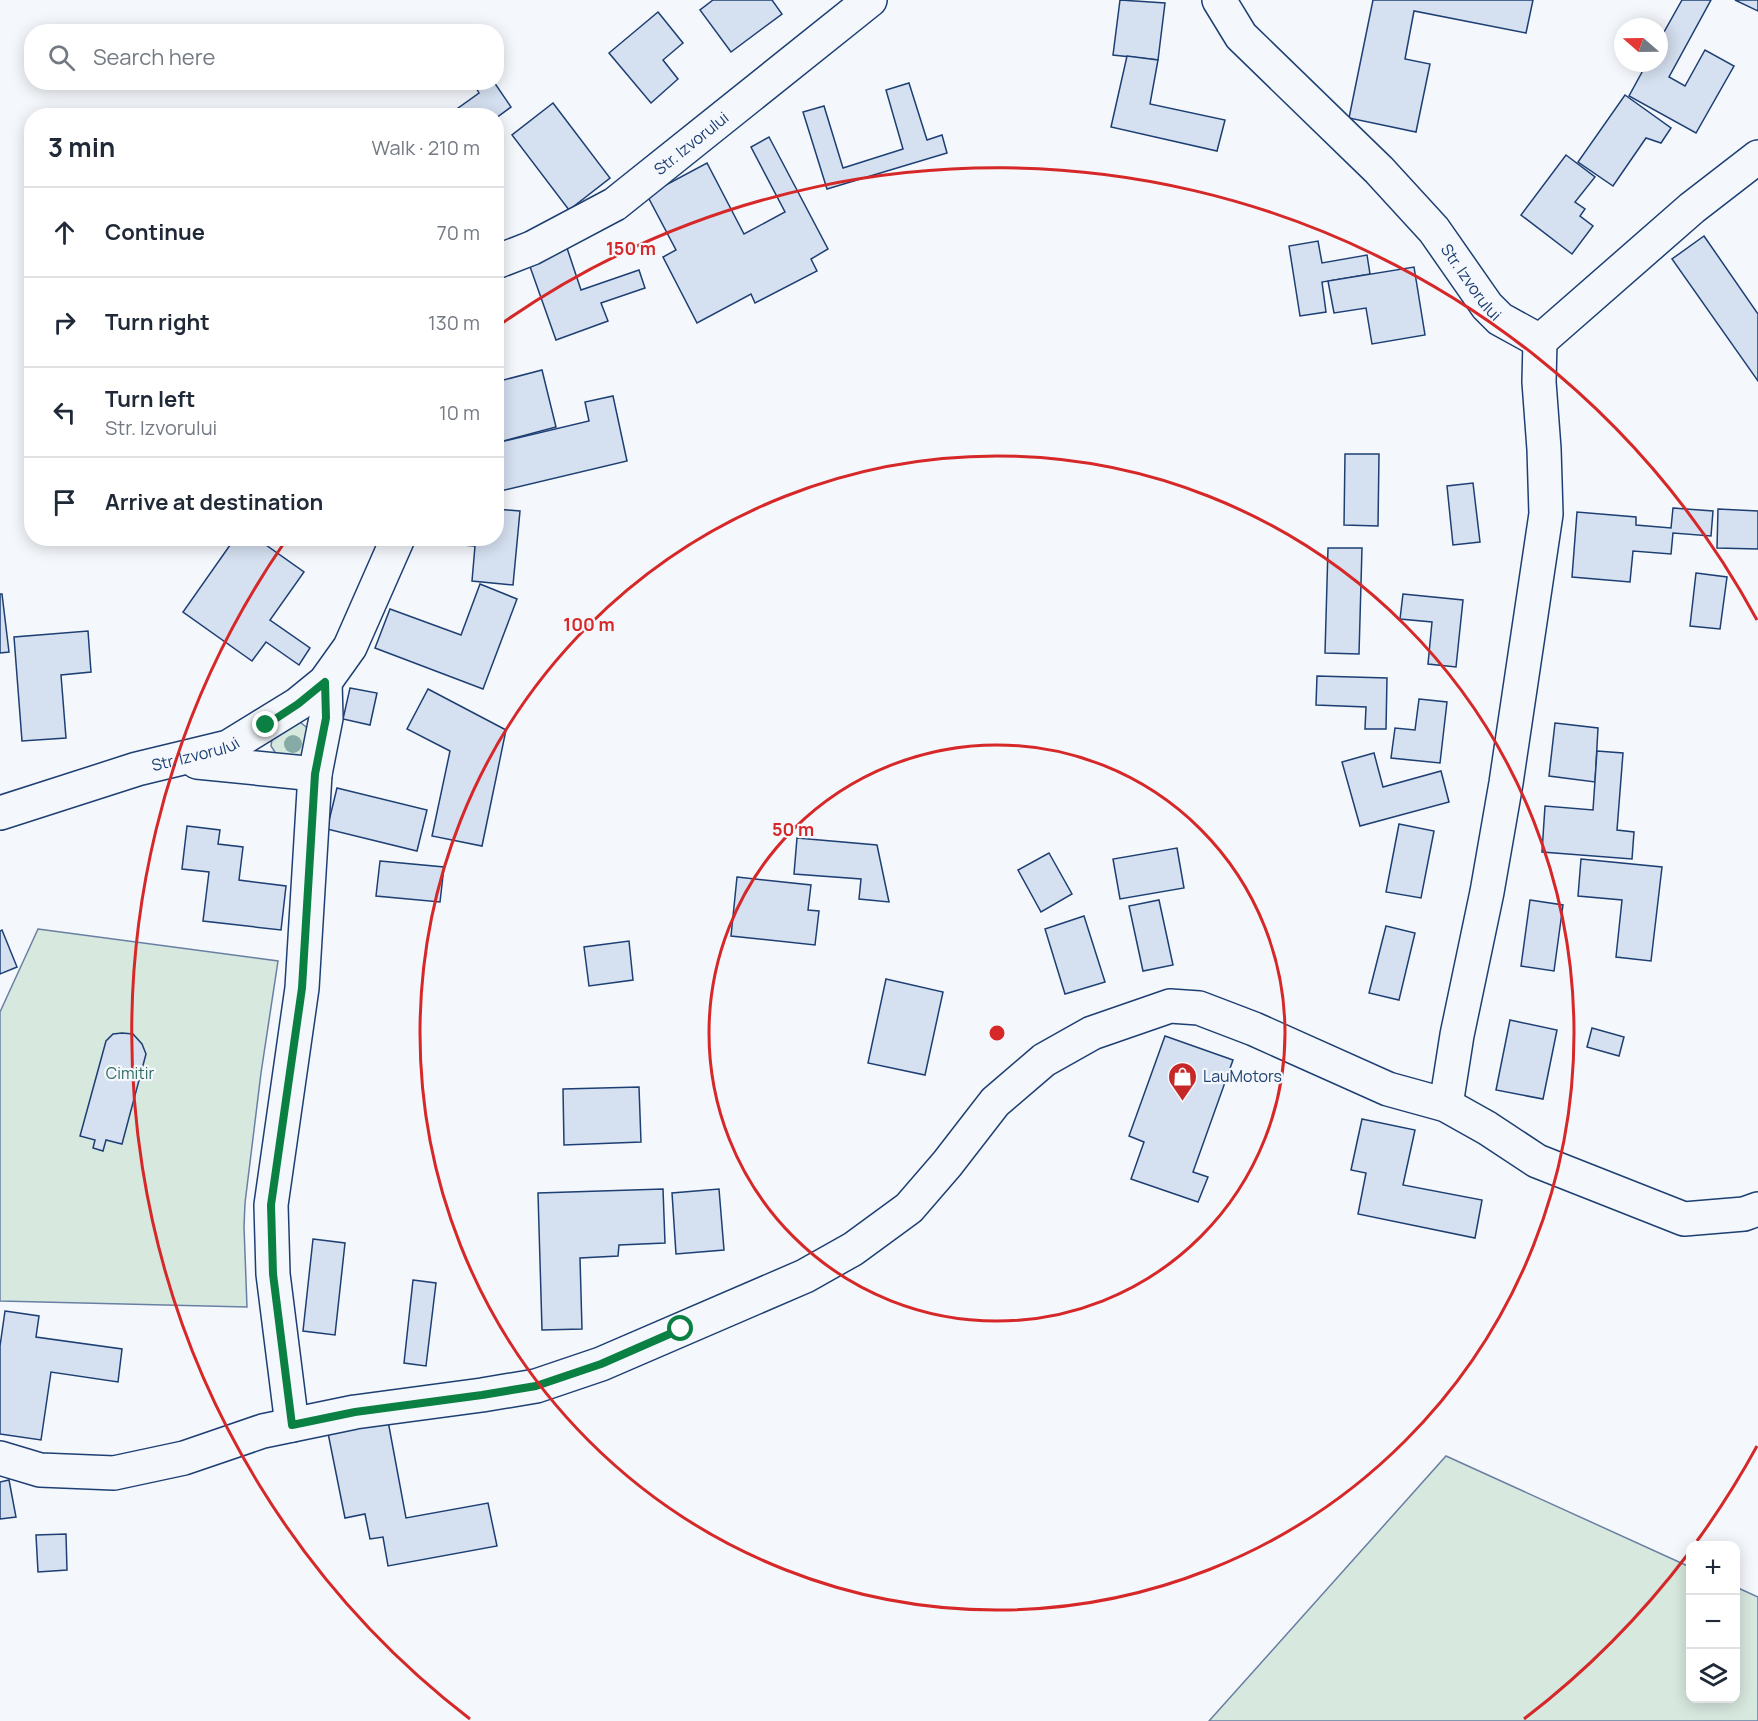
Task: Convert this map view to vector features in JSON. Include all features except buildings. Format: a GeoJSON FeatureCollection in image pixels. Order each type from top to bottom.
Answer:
{"type":"FeatureCollection","features":[{"type":"Feature","properties":{"kind":"street","name":"Str. Izvorului"},"geometry":{"type":"LineString","coordinates":[[504,259],[532,248],[615,204],[870,0]]}},
{"type":"Feature","properties":{"kind":"street","name":"Str. Izvorului"},"geometry":{"type":"LineString","coordinates":[[1219,0],[1241,36],[1379,170],[1434,230],[1487,306],[1500,319],[1540,341]]}},
{"type":"Feature","properties":{"kind":"street"},"geometry":{"type":"LineString","coordinates":[[1446,1105],[1457,1035],[1485,903],[1506,783],[1546,514],[1539,382],[1540,341],[1692,207],[1752,170]]}},
{"type":"Feature","properties":{"kind":"street","name":"Str. Izvorului"},"geometry":{"type":"LineString","coordinates":[[0,813],[137,769],[228,747],[298,704],[325,682],[350,647],[394,546]]}},
{"type":"Feature","properties":{"kind":"street"},"geometry":{"type":"LineString","coordinates":[[292,1425],[273,1274],[271,1205],[302,988],[315,774],[326,718],[325,682]]}},
{"type":"Feature","properties":{"kind":"street"},"geometry":{"type":"LineString","coordinates":[[174,760],[315,774]]}},
{"type":"Feature","properties":{"kind":"street"},"geometry":{"type":"LineString","coordinates":[[0,1458],[40,1470],[114,1473],[184,1458],[263,1431],[355,1412],[536,1386],[601,1364],[805,1276],[853,1249],[909,1208],[995,1102],[1044,1060],[1092,1033],[1170,1006],[1199,1008],[1254,1029],[1388,1089],[1446,1105],[1487,1128],[1537,1161],[1684,1219],[1744,1214],[1758,1209]]}},
{"type":"Feature","properties":{"kind":"green space"},"geometry":{"type":"Polygon","coordinates":[[[300,722],[311,731],[308,757],[278,757],[271,746],[272,739],[300,722]]]}},
{"type":"Feature","properties":{"kind":"green space","name":"Cimitir"},"geometry":{"type":"Polygon","coordinates":[[[38,929],[278,961],[245,1203],[247,1307],[0,1301],[0,1012],[38,929]]]}},
{"type":"Feature","properties":{"kind":"green space"},"geometry":{"type":"Polygon","coordinates":[[[1446,1456],[1686,1565],[1686,1703],[1740,1703],[1740,1589],[1758,1597],[1758,1721],[1209,1721],[1446,1456]]]}},
{"type":"Feature","properties":{"kind":"place","name":"LauMotors"},"geometry":{"type":"Point","coordinates":[1182,1102]}},
{"type":"Feature","properties":{"kind":"route"},"geometry":{"type":"LineString","coordinates":[[266,725],[298,704],[325,682],[326,718],[315,774],[302,988],[271,1205],[273,1274],[292,1425],[355,1412],[536,1386],[601,1364],[681,1329]]}}]}
